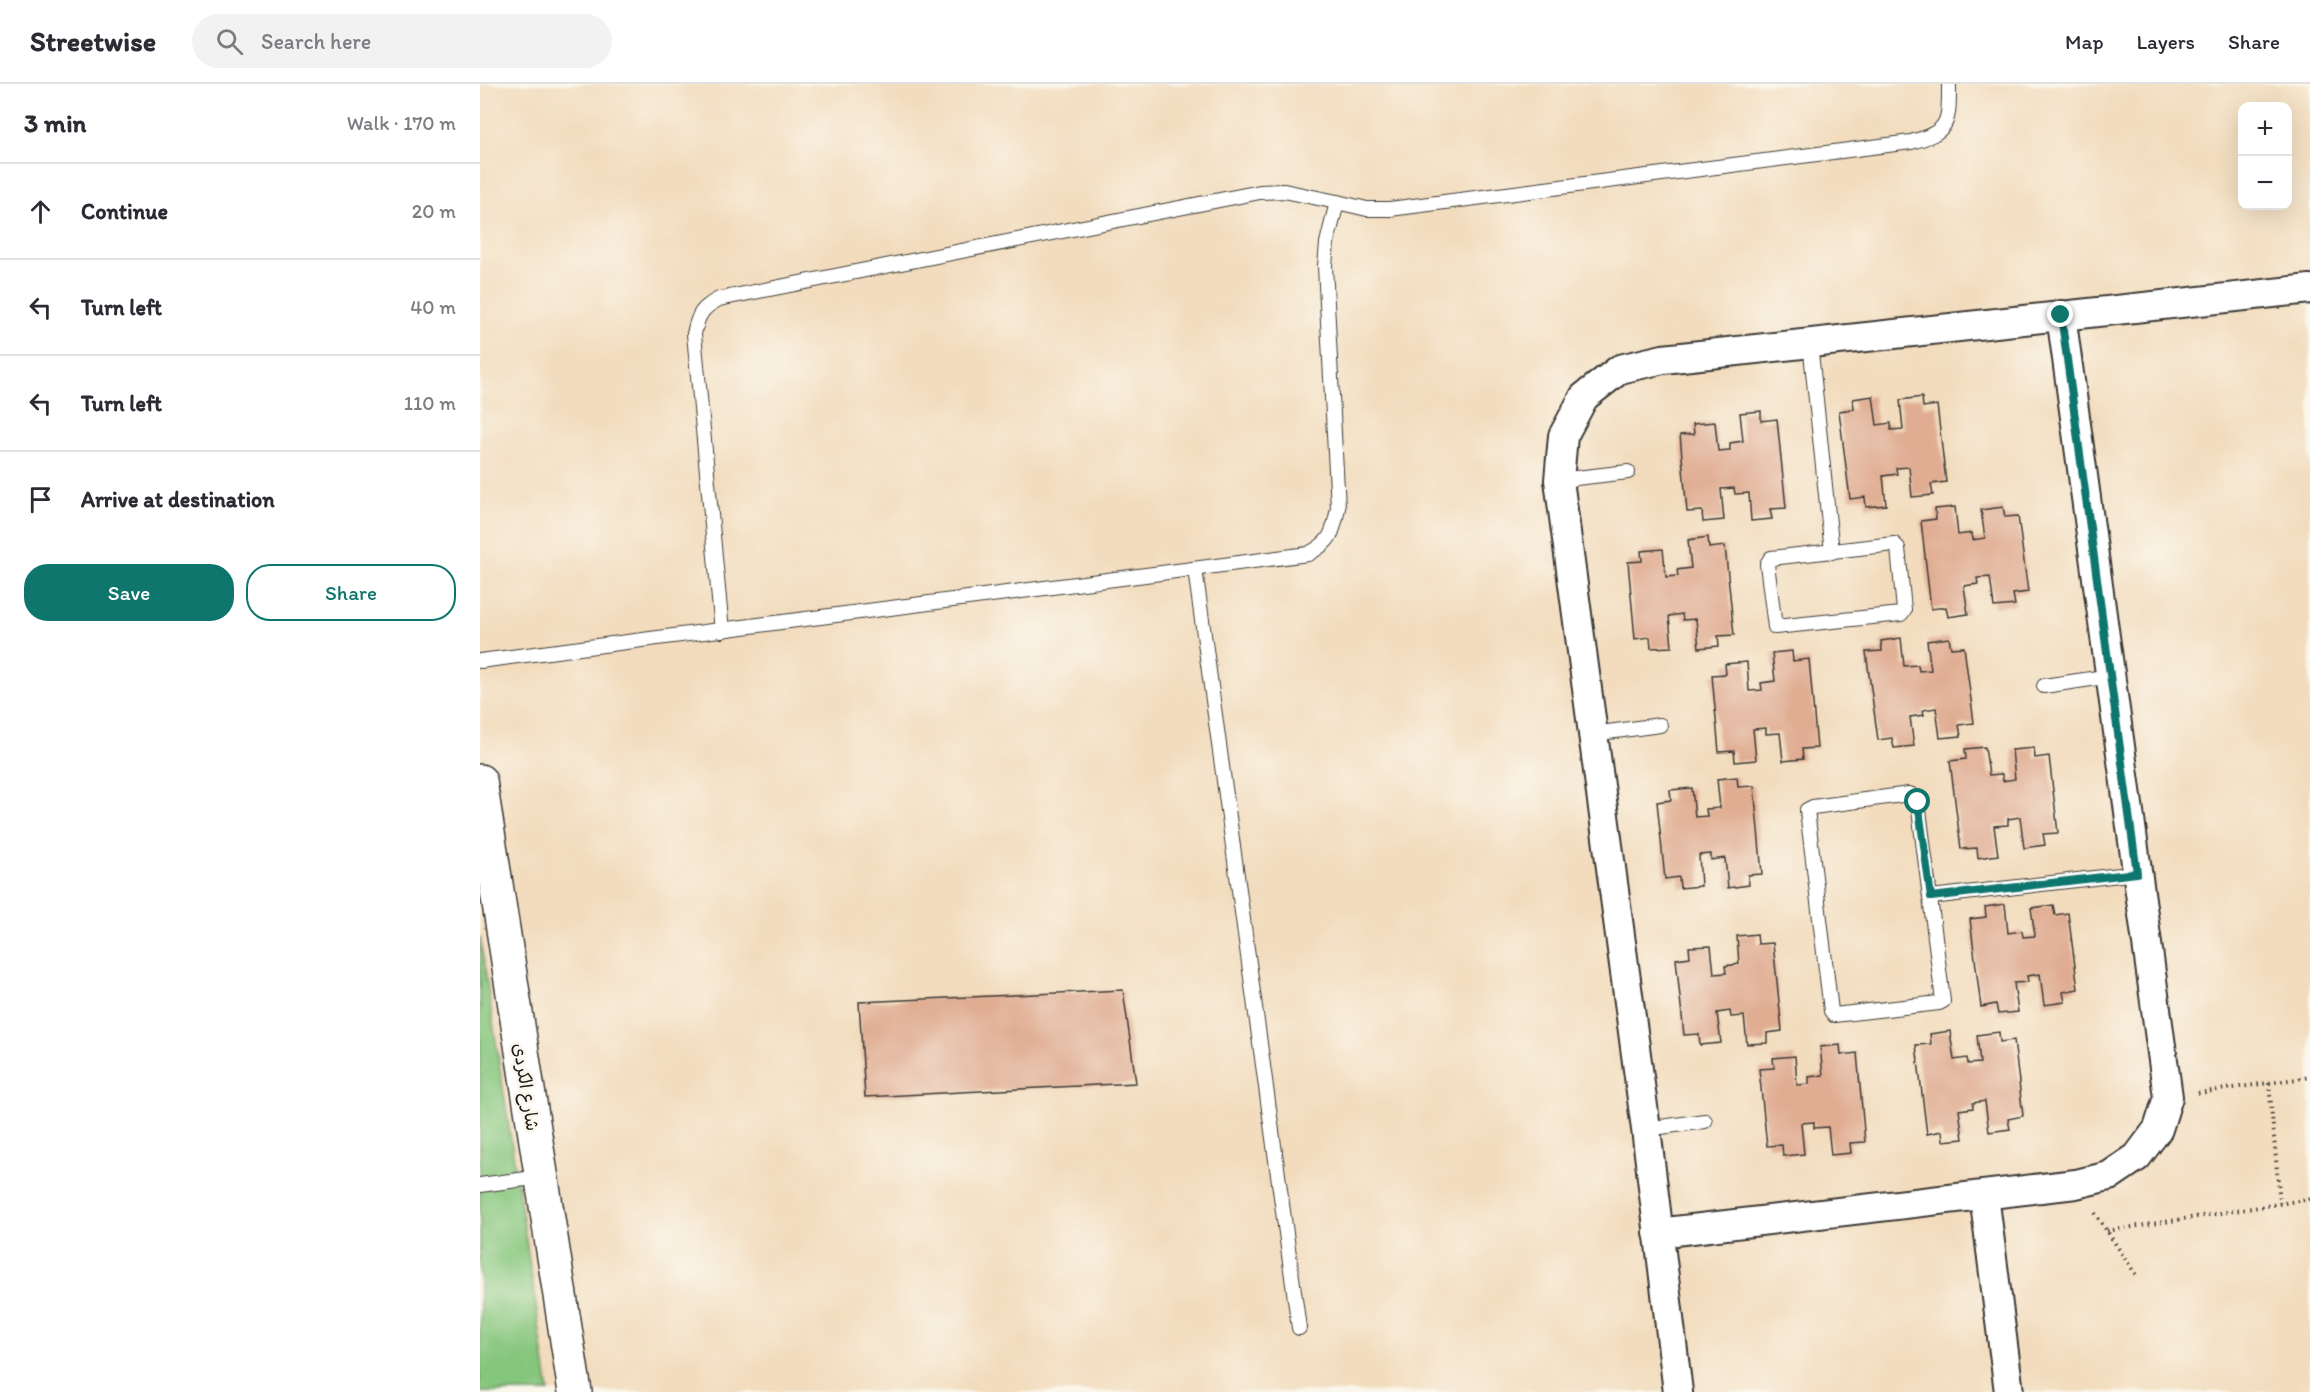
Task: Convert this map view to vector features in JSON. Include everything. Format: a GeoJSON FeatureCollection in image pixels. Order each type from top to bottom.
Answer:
{"type":"FeatureCollection","features":[{"type":"Feature","properties":{"kind":"street"},"geometry":{"type":"LineString","coordinates":[[1678,1392],[1646,1129],[1559,480],[1563,436],[1584,397],[1620,369],[1663,359],[2310,289]]}},
{"type":"Feature","properties":{"kind":"street"},"geometry":{"type":"LineString","coordinates":[[1658,1233],[2076,1184],[2109,1176],[2137,1157],[2157,1129],[2168,1097],[2061,315]]}},
{"type":"Feature","properties":{"kind":"street","name":"شارع الكردى"},"geometry":{"type":"LineString","coordinates":[[480,781],[486,865],[541,1177],[575,1392]]}},
{"type":"Feature","properties":{"kind":"street"},"geometry":{"type":"LineString","coordinates":[[1984,1195],[2009,1392]]}},
{"type":"Feature","properties":{"kind":"lane"},"geometry":{"type":"LineString","coordinates":[[722,631],[694,334],[697,319],[706,306],[719,299],[1260,192],[1284,191],[1366,208],[1390,209],[1911,142],[1932,136],[1943,126],[1949,113],[1949,84]]}},
{"type":"Feature","properties":{"kind":"lane"},"geometry":{"type":"LineString","coordinates":[[480,661],[1308,554],[1324,546],[1334,531],[1338,508],[1325,266],[1327,243],[1337,202]]}},
{"type":"Feature","properties":{"kind":"lane"},"geometry":{"type":"LineString","coordinates":[[1810,344],[1832,552]]}},
{"type":"Feature","properties":{"kind":"lane"},"geometry":{"type":"LineString","coordinates":[[1559,480],[1628,472]]}},
{"type":"Feature","properties":{"kind":"lane"},"geometry":{"type":"LineString","coordinates":[[1897,545],[1903,613],[1775,627],[1768,561],[1771,558],[1832,552],[1897,545]]}},
{"type":"Feature","properties":{"kind":"lane"},"geometry":{"type":"LineString","coordinates":[[1195,569],[1299,1328]]}},
{"type":"Feature","properties":{"kind":"lane"},"geometry":{"type":"LineString","coordinates":[[2044,686],[2111,676]]}},
{"type":"Feature","properties":{"kind":"lane"},"geometry":{"type":"LineString","coordinates":[[1593,734],[1660,725]]}},
{"type":"Feature","properties":{"kind":"lane"},"geometry":{"type":"LineString","coordinates":[[1909,794],[1914,796],[1918,802],[1931,897],[1944,1001],[1939,1004],[1834,1015],[1831,1011],[1807,810],[1824,805],[1909,794]]}},
{"type":"Feature","properties":{"kind":"lane"},"geometry":{"type":"LineString","coordinates":[[1931,897],[2137,873]]}},
{"type":"Feature","properties":{"kind":"lane"},"geometry":{"type":"LineString","coordinates":[[1646,1129],[1705,1121]]}},
{"type":"Feature","properties":{"kind":"lane"},"geometry":{"type":"LineString","coordinates":[[480,1185],[541,1177]]}},
{"type":"Feature","properties":{"kind":"path"},"geometry":{"type":"LineString","coordinates":[[2168,1097],[2310,1077]]}},
{"type":"Feature","properties":{"kind":"path"},"geometry":{"type":"LineString","coordinates":[[2269,1083],[2280,1203]]}},
{"type":"Feature","properties":{"kind":"path"},"geometry":{"type":"LineString","coordinates":[[2076,1184],[2136,1275]]}},
{"type":"Feature","properties":{"kind":"path"},"geometry":{"type":"LineString","coordinates":[[2107,1232],[2310,1198]]}},
{"type":"Feature","properties":{"kind":"green space"},"geometry":{"type":"Polygon","coordinates":[[[480,936],[549,1392],[480,1392],[480,936]]]}},
{"type":"Feature","properties":{"kind":"building"},"geometry":{"type":"Polygon","coordinates":[[[1873,396],[1877,425],[1891,423],[1891,430],[1903,429],[1900,400],[1922,397],[1923,407],[1937,405],[1946,482],[1931,484],[1933,495],[1912,497],[1909,467],[1896,468],[1897,474],[1883,476],[1886,505],[1866,507],[1865,497],[1850,499],[1839,411],[1854,409],[1853,399],[1873,396]]]}},
{"type":"Feature","properties":{"kind":"building"},"geometry":{"type":"Polygon","coordinates":[[[1761,411],[1761,421],[1777,419],[1786,508],[1770,509],[1772,519],[1751,521],[1749,493],[1735,494],[1734,488],[1721,489],[1724,520],[1703,522],[1702,511],[1687,512],[1680,435],[1694,434],[1693,424],[1715,422],[1718,451],[1730,450],[1730,443],[1743,441],[1740,413],[1761,411]]]}},
{"type":"Feature","properties":{"kind":"building"},"geometry":{"type":"Polygon","coordinates":[[[1955,507],[1958,535],[1972,533],[1973,540],[1985,538],[1981,510],[2003,507],[2005,517],[2018,516],[2028,592],[2013,594],[2015,605],[1994,607],[1990,577],[1977,578],[1978,584],[1964,586],[1968,614],[1948,617],[1946,607],[1931,609],[1921,521],[1936,519],[1935,509],[1955,507]]]}},
{"type":"Feature","properties":{"kind":"building"},"geometry":{"type":"Polygon","coordinates":[[[1708,537],[1709,548],[1725,546],[1734,635],[1718,636],[1719,646],[1699,648],[1696,619],[1683,620],[1682,614],[1669,616],[1672,647],[1651,648],[1650,637],[1635,639],[1628,562],[1642,561],[1641,551],[1663,549],[1666,577],[1678,576],[1677,570],[1691,568],[1688,540],[1708,537]]]}},
{"type":"Feature","properties":{"kind":"building"},"geometry":{"type":"Polygon","coordinates":[[[1901,638],[1904,666],[1918,665],[1919,671],[1931,670],[1927,641],[1949,638],[1951,648],[1964,647],[1974,723],[1959,725],[1961,736],[1940,738],[1936,708],[1923,710],[1924,715],[1910,717],[1914,746],[1894,748],[1892,738],[1878,740],[1866,652],[1882,651],[1881,641],[1901,638]]]}},
{"type":"Feature","properties":{"kind":"building"},"geometry":{"type":"Polygon","coordinates":[[[1792,651],[1793,661],[1809,659],[1817,748],[1802,749],[1803,759],[1783,761],[1780,733],[1766,734],[1766,728],[1753,729],[1756,760],[1735,762],[1734,751],[1719,752],[1712,675],[1726,674],[1725,664],[1747,662],[1749,691],[1762,690],[1761,683],[1775,681],[1772,653],[1792,651]]]}},
{"type":"Feature","properties":{"kind":"building"},"geometry":{"type":"Polygon","coordinates":[[[1985,747],[1989,775],[2002,774],[2003,781],[2015,779],[2012,750],[2034,748],[2035,758],[2049,756],[2058,833],[2043,834],[2045,845],[2024,848],[2020,817],[2008,819],[2008,825],[1994,826],[1998,855],[1978,858],[1977,848],[1961,849],[1950,761],[1966,759],[1965,749],[1985,747]]]}},
{"type":"Feature","properties":{"kind":"building"},"geometry":{"type":"Polygon","coordinates":[[[1737,777],[1738,787],[1754,786],[1762,874],[1748,875],[1749,885],[1728,888],[1725,858],[1711,860],[1711,854],[1699,855],[1701,886],[1680,888],[1679,877],[1665,879],[1657,802],[1671,800],[1670,790],[1692,788],[1695,817],[1707,816],[1706,809],[1720,808],[1717,779],[1737,777]]]}},
{"type":"Feature","properties":{"kind":"building"},"geometry":{"type":"Polygon","coordinates":[[[2005,904],[2008,933],[2022,931],[2023,937],[2035,936],[2031,908],[2053,905],[2055,915],[2068,913],[2078,989],[2063,992],[2065,1002],[2044,1005],[2040,974],[2027,976],[2028,982],[2014,983],[2018,1012],[1998,1014],[1996,1004],[1981,1007],[1970,919],[1986,917],[1985,907],[2005,904]]]}},
{"type":"Feature","properties":{"kind":"building"},"geometry":{"type":"Polygon","coordinates":[[[1757,934],[1758,944],[1773,943],[1782,1031],[1767,1033],[1767,1043],[1747,1044],[1744,1016],[1731,1017],[1730,1011],[1717,1013],[1721,1043],[1700,1045],[1699,1034],[1684,1035],[1676,959],[1690,957],[1689,947],[1711,946],[1714,974],[1726,973],[1725,966],[1739,964],[1737,936],[1757,934]]]}},
{"type":"Feature","properties":{"kind":"building"},"geometry":{"type":"Polygon","coordinates":[[[1123,990],[1136,1083],[865,1097],[859,1002],[1123,990]]]}},
{"type":"Feature","properties":{"kind":"building"},"geometry":{"type":"Polygon","coordinates":[[[1950,1031],[1954,1060],[1967,1058],[1968,1064],[1980,1063],[1977,1035],[1999,1032],[2000,1042],[2014,1040],[2023,1116],[2008,1119],[2010,1129],[1989,1132],[1985,1101],[1973,1103],[1973,1108],[1959,1110],[1963,1139],[1943,1141],[1942,1131],[1927,1134],[1916,1045],[1931,1044],[1930,1034],[1950,1031]]]}},
{"type":"Feature","properties":{"kind":"building"},"geometry":{"type":"Polygon","coordinates":[[[1840,1045],[1841,1055],[1857,1053],[1865,1142],[1850,1143],[1851,1153],[1831,1155],[1828,1127],[1814,1128],[1814,1122],[1801,1123],[1804,1154],[1783,1156],[1782,1145],[1767,1146],[1759,1069],[1774,1068],[1773,1058],[1795,1056],[1797,1085],[1809,1084],[1809,1077],[1823,1075],[1820,1047],[1840,1045]]]}},
{"type":"Feature","properties":{"kind":"route"},"geometry":{"type":"LineString","coordinates":[[1918,802],[1931,897],[2137,873],[2061,315]]}}]}
